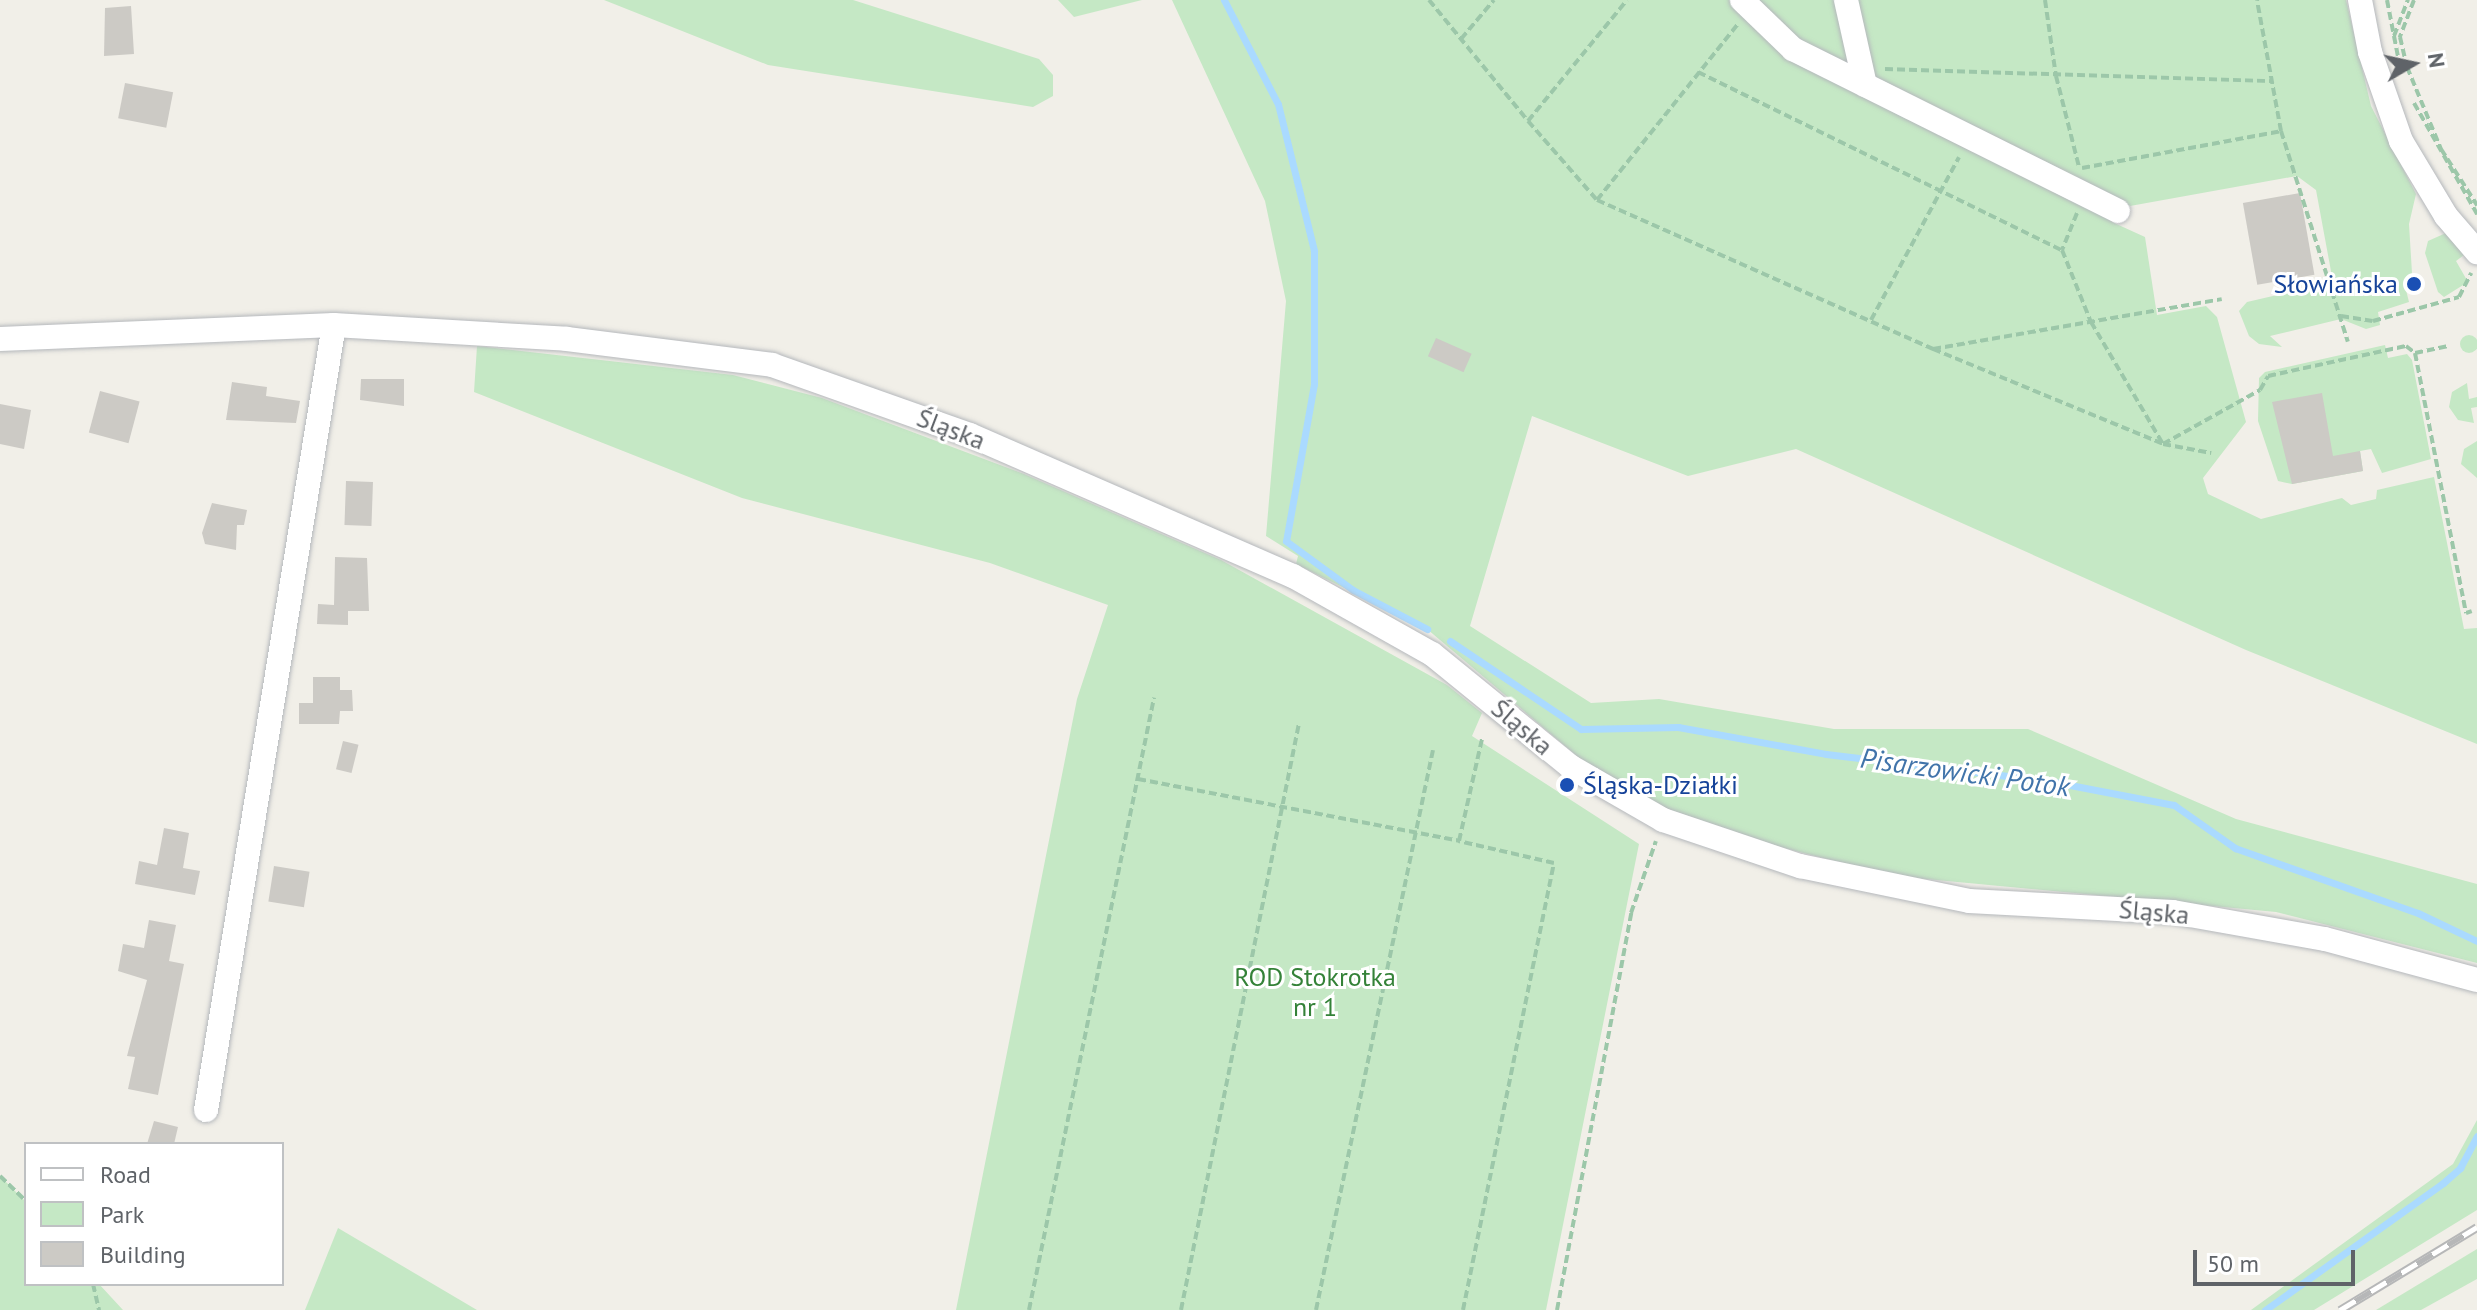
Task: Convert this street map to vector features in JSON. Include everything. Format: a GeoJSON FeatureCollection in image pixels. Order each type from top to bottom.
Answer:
{"type":"FeatureCollection","features":[{"type":"Feature","properties":{"kind":"street"},"geometry":{"type":"LineString","coordinates":[[1846,0],[1862,76]]}},
{"type":"Feature","properties":{"kind":"street"},"geometry":{"type":"LineString","coordinates":[[2360,0],[2370,52],[2401,141],[2472,258]]}},
{"type":"Feature","properties":{"kind":"street"},"geometry":{"type":"LineString","coordinates":[[1746,5],[1793,49],[1862,76],[1970,138],[2118,211]]}},
{"type":"Feature","properties":{"kind":"street"},"geometry":{"type":"LineString","coordinates":[[206,1110],[334,325]]}},
{"type":"Feature","properties":{"kind":"street","name":"Śląska"},"geometry":{"type":"LineString","coordinates":[[0,339],[334,325],[567,339],[772,365],[914,414],[1121,497],[1293,576],[1432,654],[1571,767],[1663,820],[1800,866],[1969,901],[2173,912],[2325,939],[2477,980]]}},
{"type":"Feature","properties":{"kind":"path"},"geometry":{"type":"LineString","coordinates":[[1429,0],[1597,200],[1933,349],[2163,444],[2211,453]]}},
{"type":"Feature","properties":{"kind":"path"},"geometry":{"type":"LineString","coordinates":[[1461,39],[1494,0]]}},
{"type":"Feature","properties":{"kind":"path"},"geometry":{"type":"LineString","coordinates":[[1528,121],[1627,0]]}},
{"type":"Feature","properties":{"kind":"path"},"geometry":{"type":"LineString","coordinates":[[2045,0],[2056,76],[2085,195],[2062,250]]}},
{"type":"Feature","properties":{"kind":"path"},"geometry":{"type":"LineString","coordinates":[[2257,0],[2281,131],[2348,342]]}},
{"type":"Feature","properties":{"kind":"path"},"geometry":{"type":"LineString","coordinates":[[2387,0],[2394,36],[2427,131],[2477,214]]}},
{"type":"Feature","properties":{"kind":"path"},"geometry":{"type":"LineString","coordinates":[[2394,36],[2408,0]]}},
{"type":"Feature","properties":{"kind":"path"},"geometry":{"type":"LineString","coordinates":[[2414,0],[2400,37],[2407,67],[2441,149],[2477,205]]}},
{"type":"Feature","properties":{"kind":"path"},"geometry":{"type":"LineString","coordinates":[[1597,200],[1698,72],[1746,5]]}},
{"type":"Feature","properties":{"kind":"path"},"geometry":{"type":"LineString","coordinates":[[1698,72],[2062,250],[2091,322],[2163,444]]}},
{"type":"Feature","properties":{"kind":"path"},"geometry":{"type":"LineString","coordinates":[[1862,76],[2271,81]]}},
{"type":"Feature","properties":{"kind":"path"},"geometry":{"type":"LineString","coordinates":[[2080,168],[2281,131]]}},
{"type":"Feature","properties":{"kind":"path"},"geometry":{"type":"LineString","coordinates":[[1871,320],[1970,138]]}},
{"type":"Feature","properties":{"kind":"path"},"geometry":{"type":"LineString","coordinates":[[2341,316],[2373,321],[2459,297],[2471,282],[2472,258]]}},
{"type":"Feature","properties":{"kind":"path"},"geometry":{"type":"LineString","coordinates":[[1933,349],[2222,299]]}},
{"type":"Feature","properties":{"kind":"path"},"geometry":{"type":"LineString","coordinates":[[2163,444],[2260,390],[2268,376],[2406,346],[2415,353],[2466,613],[2472,611]]}},
{"type":"Feature","properties":{"kind":"path"},"geometry":{"type":"LineString","coordinates":[[2415,353],[2448,346]]}},
{"type":"Feature","properties":{"kind":"path"},"geometry":{"type":"LineString","coordinates":[[1029,1310],[1154,698]]}},
{"type":"Feature","properties":{"kind":"path"},"geometry":{"type":"LineString","coordinates":[[1181,1310],[1299,723]]}},
{"type":"Feature","properties":{"kind":"path"},"geometry":{"type":"LineString","coordinates":[[1459,841],[1482,739]]}},
{"type":"Feature","properties":{"kind":"path"},"geometry":{"type":"LineString","coordinates":[[1316,1310],[1433,750]]}},
{"type":"Feature","properties":{"kind":"path"},"geometry":{"type":"LineString","coordinates":[[1138,779],[1459,841],[1554,863],[1463,1310]]}},
{"type":"Feature","properties":{"kind":"path"},"geometry":{"type":"LineString","coordinates":[[1557,1310],[1631,913],[1663,820]]}},
{"type":"Feature","properties":{"kind":"path"},"geometry":{"type":"LineString","coordinates":[[0,1176],[24,1199]]}},
{"type":"Feature","properties":{"kind":"path"},"geometry":{"type":"LineString","coordinates":[[93,1286],[99,1310]]}},
{"type":"Feature","properties":{"kind":"green space"},"geometry":{"type":"Polygon","coordinates":[[[604,0],[853,0],[1039,59],[1053,75],[1053,96],[1033,107],[768,65],[604,0]]]}},
{"type":"Feature","properties":{"kind":"green space"},"geometry":{"type":"Polygon","coordinates":[[[1058,0],[1142,0],[1074,17],[1058,0]]]}},
{"type":"Feature","properties":{"kind":"green space"},"geometry":{"type":"Polygon","coordinates":[[[1172,0],[2346,0],[2371,106],[2416,194],[2409,224],[2412,273],[2405,286],[2409,302],[2378,312],[2380,325],[2366,329],[2341,319],[2270,336],[2282,347],[2259,344],[2249,336],[2239,311],[2247,302],[2333,282],[2316,190],[2297,176],[2130,206],[2122,202],[2112,222],[2145,237],[2157,315],[2206,306],[2217,317],[2246,422],[2203,478],[2208,494],[2261,519],[2342,498],[2351,505],[2376,499],[2377,490],[2434,477],[2464,629],[2477,628],[2477,744],[2246,650],[1796,449],[1688,476],[1532,416],[1470,626],[1591,703],[1659,699],[1834,729],[2028,729],[2236,819],[2477,884],[2477,963],[2276,912],[1894,876],[1780,847],[1659,806],[1597,773],[1427,629],[1296,564],[1298,556],[1266,536],[1286,301],[1265,201],[1172,0]]]}},
{"type":"Feature","properties":{"kind":"green space"},"geometry":{"type":"Polygon","coordinates":[[[2446,233],[2464,255],[2456,261],[2468,282],[2444,297],[2438,292],[2425,253],[2428,241],[2446,233]]]}},
{"type":"Feature","properties":{"kind":"green space"},"geometry":{"type":"Polygon","coordinates":[[[2469,335],[2478,344],[2469,353],[2460,344],[2469,335]]]}},
{"type":"Feature","properties":{"kind":"green space"},"geometry":{"type":"Polygon","coordinates":[[[2385,345],[2388,358],[2407,354],[2412,360],[2431,459],[2382,473],[2371,449],[2360,451],[2363,471],[2292,484],[2278,481],[2258,421],[2259,378],[2265,372],[2385,345]]]}},
{"type":"Feature","properties":{"kind":"green space","name":"ROD Stokrotka nr 1"},"geometry":{"type":"Polygon","coordinates":[[[477,346],[733,375],[822,398],[1024,474],[1221,560],[1447,685],[1482,713],[1472,736],[1639,844],[1546,1310],[956,1310],[1077,699],[1108,605],[990,563],[742,498],[474,392],[477,346]]]}},
{"type":"Feature","properties":{"kind":"green space"},"geometry":{"type":"Polygon","coordinates":[[[2467,383],[2469,399],[2477,397],[2477,407],[2471,408],[2474,423],[2458,420],[2449,407],[2452,392],[2467,383]]]}},
{"type":"Feature","properties":{"kind":"green space"},"geometry":{"type":"Polygon","coordinates":[[[2477,441],[2477,478],[2461,464],[2464,449],[2477,441]]]}},
{"type":"Feature","properties":{"kind":"green space"},"geometry":{"type":"Polygon","coordinates":[[[2477,1120],[2477,1210],[2314,1310],[2251,1310],[2453,1164],[2477,1120]]]}},
{"type":"Feature","properties":{"kind":"green space"},"geometry":{"type":"Polygon","coordinates":[[[0,1176],[24,1200],[24,1286],[101,1286],[123,1310],[0,1310],[0,1176]]]}},
{"type":"Feature","properties":{"kind":"green space"},"geometry":{"type":"Polygon","coordinates":[[[338,1228],[477,1310],[305,1310],[338,1228]]]}},
{"type":"Feature","properties":{"kind":"green space"},"geometry":{"type":"Polygon","coordinates":[[[2477,1249],[2477,1279],[2421,1310],[2376,1310],[2477,1249]]]}},
{"type":"Feature","properties":{"kind":"building"},"geometry":{"type":"Polygon","coordinates":[[[131,6],[134,54],[104,56],[105,8],[131,6]]]}},
{"type":"Feature","properties":{"kind":"building"},"geometry":{"type":"Polygon","coordinates":[[[125,83],[173,92],[166,128],[118,118],[125,83]]]}},
{"type":"Feature","properties":{"kind":"building"},"geometry":{"type":"Polygon","coordinates":[[[2300,193],[2314,275],[2257,285],[2243,203],[2300,193]]]}},
{"type":"Feature","properties":{"kind":"building"},"geometry":{"type":"Polygon","coordinates":[[[1436,338],[1472,354],[1463,372],[1428,356],[1436,338]]]}},
{"type":"Feature","properties":{"kind":"building"},"geometry":{"type":"Polygon","coordinates":[[[361,379],[404,379],[404,406],[360,400],[361,379]]]}},
{"type":"Feature","properties":{"kind":"building"},"geometry":{"type":"Polygon","coordinates":[[[232,382],[267,387],[266,396],[300,401],[296,423],[226,420],[232,382]]]}},
{"type":"Feature","properties":{"kind":"building"},"geometry":{"type":"Polygon","coordinates":[[[100,391],[140,402],[128,443],[89,433],[100,391]]]}},
{"type":"Feature","properties":{"kind":"building"},"geometry":{"type":"Polygon","coordinates":[[[2322,393],[2333,456],[2360,451],[2363,471],[2292,484],[2272,402],[2322,393]]]}},
{"type":"Feature","properties":{"kind":"building"},"geometry":{"type":"Polygon","coordinates":[[[0,404],[31,410],[24,449],[0,444],[0,404]]]}},
{"type":"Feature","properties":{"kind":"building"},"geometry":{"type":"Polygon","coordinates":[[[346,481],[373,482],[371,526],[344,525],[346,481]]]}},
{"type":"Feature","properties":{"kind":"building"},"geometry":{"type":"Polygon","coordinates":[[[212,503],[247,510],[244,525],[237,525],[236,550],[205,544],[202,533],[212,503]]]}},
{"type":"Feature","properties":{"kind":"building"},"geometry":{"type":"Polygon","coordinates":[[[335,557],[367,558],[369,611],[348,611],[348,625],[317,624],[318,604],[334,605],[335,557]]]}},
{"type":"Feature","properties":{"kind":"building"},"geometry":{"type":"Polygon","coordinates":[[[313,677],[340,677],[340,690],[352,690],[353,711],[340,711],[339,724],[299,724],[299,703],[313,703],[313,677]]]}},
{"type":"Feature","properties":{"kind":"building"},"geometry":{"type":"Polygon","coordinates":[[[343,741],[359,745],[352,773],[336,769],[343,741]]]}},
{"type":"Feature","properties":{"kind":"building"},"geometry":{"type":"Polygon","coordinates":[[[164,828],[189,833],[183,868],[200,871],[195,895],[135,884],[139,861],[157,865],[164,828]]]}},
{"type":"Feature","properties":{"kind":"building"},"geometry":{"type":"Polygon","coordinates":[[[274,866],[310,872],[304,907],[268,902],[274,866]]]}},
{"type":"Feature","properties":{"kind":"building"},"geometry":{"type":"Polygon","coordinates":[[[149,920],[176,925],[169,961],[184,964],[158,1095],[128,1089],[135,1057],[127,1056],[147,980],[118,971],[123,944],[144,948],[149,920]]]}},
{"type":"Feature","properties":{"kind":"building"},"geometry":{"type":"Polygon","coordinates":[[[154,1121],[178,1127],[174,1142],[148,1142],[154,1121]]]}},
{"type":"Feature","properties":{"kind":"waterway","name":"Pisarzowicki Potok"},"geometry":{"type":"LineString","coordinates":[[1224,0],[1278,104],[1314,251],[1314,384],[1286,541],[1353,590],[1427,629]]}},
{"type":"Feature","properties":{"kind":"waterway","name":"Pisarzowicki Potok"},"geometry":{"type":"LineString","coordinates":[[1450,641],[1581,729],[1678,727],[1826,754],[2049,781],[2174,805],[2235,848],[2418,913],[2477,941]]}},
{"type":"Feature","properties":{"kind":"waterway","name":"Pisarzowicki Potok"},"geometry":{"type":"LineString","coordinates":[[2265,1310],[2443,1183],[2460,1168],[2477,1136]]}},
{"type":"Feature","properties":{"kind":"railway"},"geometry":{"type":"LineString","coordinates":[[2340,1310],[2477,1227]]}},
{"type":"Feature","properties":{"kind":"place","name":"Słowiańska"},"geometry":{"type":"Point","coordinates":[2414,284]}},
{"type":"Feature","properties":{"kind":"place","name":"Śląska-Działki"},"geometry":{"type":"Point","coordinates":[1567,785]}}]}
